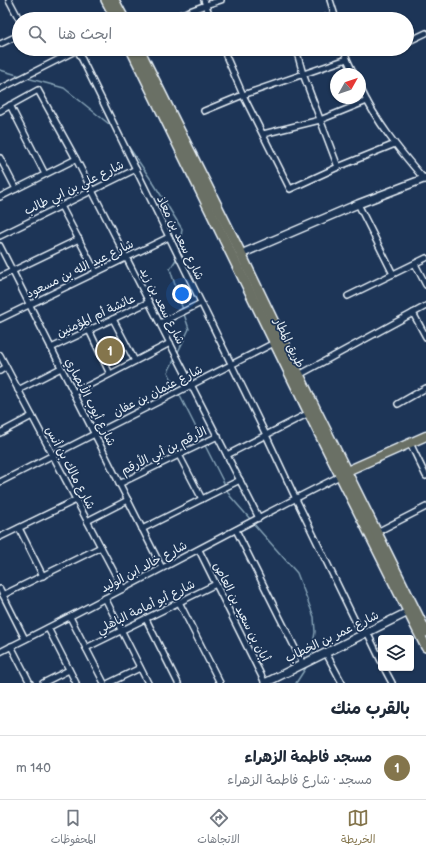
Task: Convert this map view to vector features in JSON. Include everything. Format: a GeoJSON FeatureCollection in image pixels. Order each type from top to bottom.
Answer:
{"type":"FeatureCollection","features":[{"type":"Feature","properties":{"kind":"highway"},"geometry":{"type":"LineString","coordinates":[[106,0],[112,12]]}},
{"type":"Feature","properties":{"kind":"highway"},"geometry":{"type":"LineString","coordinates":[[114,0],[120,12]]}},
{"type":"Feature","properties":{"kind":"highway","name":"طريق المطار"},"geometry":{"type":"LineString","coordinates":[[135,56],[279,341],[299,374],[343,473],[413,616],[425,627]]}},
{"type":"Feature","properties":{"kind":"highway","name":"طريق المطار"},"geometry":{"type":"LineString","coordinates":[[142,56],[241,254],[309,414],[377,532],[426,647]]}},
{"type":"Feature","properties":{"kind":"main road"},"geometry":{"type":"LineString","coordinates":[[241,254],[358,204],[425,179]]}},
{"type":"Feature","properties":{"kind":"main road"},"geometry":{"type":"LineString","coordinates":[[343,473],[426,436]]}},
{"type":"Feature","properties":{"kind":"main road","name":"شارع عمر بن الخطاب"},"geometry":{"type":"LineString","coordinates":[[265,683],[364,634],[413,616]]}},
{"type":"Feature","properties":{"kind":"street"},"geometry":{"type":"LineString","coordinates":[[9,0],[15,12]]}},
{"type":"Feature","properties":{"kind":"street"},"geometry":{"type":"LineString","coordinates":[[183,12],[205,2],[222,0]]}},
{"type":"Feature","properties":{"kind":"street"},"geometry":{"type":"LineString","coordinates":[[330,0],[334,12]]}},
{"type":"Feature","properties":{"kind":"street"},"geometry":{"type":"LineString","coordinates":[[205,2],[209,12]]}},
{"type":"Feature","properties":{"kind":"street"},"geometry":{"type":"LineString","coordinates":[[414,39],[426,33]]}},
{"type":"Feature","properties":{"kind":"street"},"geometry":{"type":"LineString","coordinates":[[0,44],[12,38]]}},
{"type":"Feature","properties":{"kind":"street"},"geometry":{"type":"LineString","coordinates":[[0,89],[64,56]]}},
{"type":"Feature","properties":{"kind":"street","name":"شارع سعد بن معاذ"},"geometry":{"type":"LineString","coordinates":[[81,56],[296,498],[364,634],[378,656]]}},
{"type":"Feature","properties":{"kind":"street"},"geometry":{"type":"LineString","coordinates":[[226,56],[290,189],[338,167],[395,144]]}},
{"type":"Feature","properties":{"kind":"street"},"geometry":{"type":"LineString","coordinates":[[298,56],[303,74],[338,167]]}},
{"type":"Feature","properties":{"kind":"street"},"geometry":{"type":"LineString","coordinates":[[346,56],[351,68]]}},
{"type":"Feature","properties":{"kind":"street"},"geometry":{"type":"LineString","coordinates":[[204,111],[244,95],[347,59]]}},
{"type":"Feature","properties":{"kind":"street","name":"شارع سعد بن زيد"},"geometry":{"type":"LineString","coordinates":[[10,106],[38,90],[46,103],[259,518]]}},
{"type":"Feature","properties":{"kind":"street"},"geometry":{"type":"LineString","coordinates":[[263,134],[320,120],[367,101],[395,144],[425,179]]}},
{"type":"Feature","properties":{"kind":"street"},"geometry":{"type":"LineString","coordinates":[[0,111],[10,106],[45,174]]}},
{"type":"Feature","properties":{"kind":"street"},"geometry":{"type":"LineString","coordinates":[[0,158],[16,189]]}},
{"type":"Feature","properties":{"kind":"street"},"geometry":{"type":"LineString","coordinates":[[0,197],[76,159]]}},
{"type":"Feature","properties":{"kind":"street","name":"شارع علي بن ابي طالب"},"geometry":{"type":"LineString","coordinates":[[0,236],[136,169]]}},
{"type":"Feature","properties":{"kind":"street"},"geometry":{"type":"LineString","coordinates":[[358,204],[393,274]]}},
{"type":"Feature","properties":{"kind":"street"},"geometry":{"type":"LineString","coordinates":[[61,206],[96,272]]}},
{"type":"Feature","properties":{"kind":"street","name":"شارع عبد الله بن مسعود"},"geometry":{"type":"LineString","coordinates":[[0,319],[169,237]]}},
{"type":"Feature","properties":{"kind":"street"},"geometry":{"type":"LineString","coordinates":[[0,277],[79,239]]}},
{"type":"Feature","properties":{"kind":"street","name":"شارع أيوب الأنصاري"},"geometry":{"type":"LineString","coordinates":[[0,246],[162,568]]}},
{"type":"Feature","properties":{"kind":"street"},"geometry":{"type":"LineString","coordinates":[[348,296],[426,258]]}},
{"type":"Feature","properties":{"kind":"street"},"geometry":{"type":"LineString","coordinates":[[414,264],[426,286]]}},
{"type":"Feature","properties":{"kind":"street","name":"عائشة أم المؤمنين"},"geometry":{"type":"LineString","coordinates":[[51,348],[149,302]]}},
{"type":"Feature","properties":{"kind":"street"},"geometry":{"type":"LineString","coordinates":[[160,324],[201,303]]}},
{"type":"Feature","properties":{"kind":"street"},"geometry":{"type":"LineString","coordinates":[[299,374],[426,306]]}},
{"type":"Feature","properties":{"kind":"street"},"geometry":{"type":"LineString","coordinates":[[413,313],[426,337]]}},
{"type":"Feature","properties":{"kind":"street"},"geometry":{"type":"LineString","coordinates":[[113,319],[135,361]]}},
{"type":"Feature","properties":{"kind":"street"},"geometry":{"type":"LineString","coordinates":[[89,330],[110,374]]}},
{"type":"Feature","properties":{"kind":"street","name":"شارع عثمان بن عفان"},"geometry":{"type":"LineString","coordinates":[[0,482],[279,341]]}},
{"type":"Feature","properties":{"kind":"street"},"geometry":{"type":"LineString","coordinates":[[74,393],[170,343]]}},
{"type":"Feature","properties":{"kind":"street","name":"شارع مالك بن أنس"},"geometry":{"type":"LineString","coordinates":[[0,355],[123,589]]}},
{"type":"Feature","properties":{"kind":"street"},"geometry":{"type":"LineString","coordinates":[[0,371],[6,367]]}},
{"type":"Feature","properties":{"kind":"street"},"geometry":{"type":"LineString","coordinates":[[18,390],[61,368]]}},
{"type":"Feature","properties":{"kind":"street"},"geometry":{"type":"LineString","coordinates":[[398,404],[426,388]]}},
{"type":"Feature","properties":{"kind":"street"},"geometry":{"type":"LineString","coordinates":[[227,455],[309,414]]}},
{"type":"Feature","properties":{"kind":"street"},"geometry":{"type":"LineString","coordinates":[[0,433],[32,416]]}},
{"type":"Feature","properties":{"kind":"street","name":"الأرقم بن أبي الأرقم"},"geometry":{"type":"LineString","coordinates":[[119,484],[218,436]]}},
{"type":"Feature","properties":{"kind":"street"},"geometry":{"type":"LineString","coordinates":[[410,443],[426,476]]}},
{"type":"Feature","properties":{"kind":"street"},"geometry":{"type":"LineString","coordinates":[[179,455],[202,499]]}},
{"type":"Feature","properties":{"kind":"street","name":"شارع خالد ابن الوليد"},"geometry":{"type":"LineString","coordinates":[[0,652],[199,550],[343,473]]}},
{"type":"Feature","properties":{"kind":"street"},"geometry":{"type":"LineString","coordinates":[[142,529],[240,480]]}},
{"type":"Feature","properties":{"kind":"street"},"geometry":{"type":"LineString","coordinates":[[0,538],[76,500]]}},
{"type":"Feature","properties":{"kind":"street"},"geometry":{"type":"LineString","coordinates":[[87,521],[128,500]]}},
{"type":"Feature","properties":{"kind":"street"},"geometry":{"type":"LineString","coordinates":[[377,532],[426,506]]}},
{"type":"Feature","properties":{"kind":"street"},"geometry":{"type":"LineString","coordinates":[[20,528],[42,576]]}},
{"type":"Feature","properties":{"kind":"street"},"geometry":{"type":"LineString","coordinates":[[236,530],[304,664]]}},
{"type":"Feature","properties":{"kind":"street"},"geometry":{"type":"LineString","coordinates":[[3,595],[101,547]]}},
{"type":"Feature","properties":{"kind":"street","name":"أبان بن سعيد بن العاص"},"geometry":{"type":"LineString","coordinates":[[199,550],[265,683]]}},
{"type":"Feature","properties":{"kind":"street","name":"شارع أبو أمامة الباهلي"},"geometry":{"type":"LineString","coordinates":[[86,648],[216,584]]}},
{"type":"Feature","properties":{"kind":"street"},"geometry":{"type":"LineString","coordinates":[[0,589],[25,639]]}},
{"type":"Feature","properties":{"kind":"street"},"geometry":{"type":"LineString","coordinates":[[105,598],[148,683]]}},
{"type":"Feature","properties":{"kind":"street"},"geometry":{"type":"LineString","coordinates":[[179,602],[220,683]]}},
{"type":"Feature","properties":{"kind":"street"},"geometry":{"type":"LineString","coordinates":[[70,617],[104,683]]}},
{"type":"Feature","properties":{"kind":"street"},"geometry":{"type":"LineString","coordinates":[[146,619],[178,683]]}},
{"type":"Feature","properties":{"kind":"street"},"geometry":{"type":"LineString","coordinates":[[48,628],[76,683]]}},
{"type":"Feature","properties":{"kind":"street"},"geometry":{"type":"LineString","coordinates":[[12,646],[30,683]]}},
{"type":"Feature","properties":{"kind":"street"},"geometry":{"type":"LineString","coordinates":[[326,653],[342,683]]}},
{"type":"Feature","properties":{"kind":"street"},"geometry":{"type":"LineString","coordinates":[[109,683],[140,668]]}},
{"type":"Feature","properties":{"kind":"street"},"geometry":{"type":"LineString","coordinates":[[43,683],[69,670]]}},
{"type":"Feature","properties":{"kind":"street"},"geometry":{"type":"LineString","coordinates":[[386,671],[392,683]]}},
{"type":"Feature","properties":{"kind":"waterway"},"geometry":{"type":"LineString","coordinates":[[0,70],[21,76]]}},
{"type":"Feature","properties":{"kind":"waterway"},"geometry":{"type":"LineString","coordinates":[[27,78],[64,88],[114,128]]}},
{"type":"Feature","properties":{"kind":"waterway"},"geometry":{"type":"LineString","coordinates":[[126,143],[182,229],[179,252]]}},
{"type":"Feature","properties":{"kind":"waterway"},"geometry":{"type":"LineString","coordinates":[[177,258],[170,269],[183,310]]}},
{"type":"Feature","properties":{"kind":"waterway"},"geometry":{"type":"LineString","coordinates":[[177,354],[189,329],[184,314]]}},
{"type":"Feature","properties":{"kind":"waterway"},"geometry":{"type":"LineString","coordinates":[[175,358],[168,372],[177,390]]}},
{"type":"Feature","properties":{"kind":"waterway"},"geometry":{"type":"LineString","coordinates":[[179,394],[225,485]]}},
{"type":"Feature","properties":{"kind":"waterway"},"geometry":{"type":"LineString","coordinates":[[226,488],[230,496],[251,520]]}},
{"type":"Feature","properties":{"kind":"waterway"},"geometry":{"type":"LineString","coordinates":[[253,523],[297,573],[314,617],[315,632],[311,657]]}},
{"type":"Feature","properties":{"kind":"waterway"},"geometry":{"type":"LineString","coordinates":[[296,683],[307,666]]}},
{"type":"Feature","properties":{"kind":"place","name":"مسجد فاطمة الزهراء"},"geometry":{"type":"Point","coordinates":[110,351]}}]}
